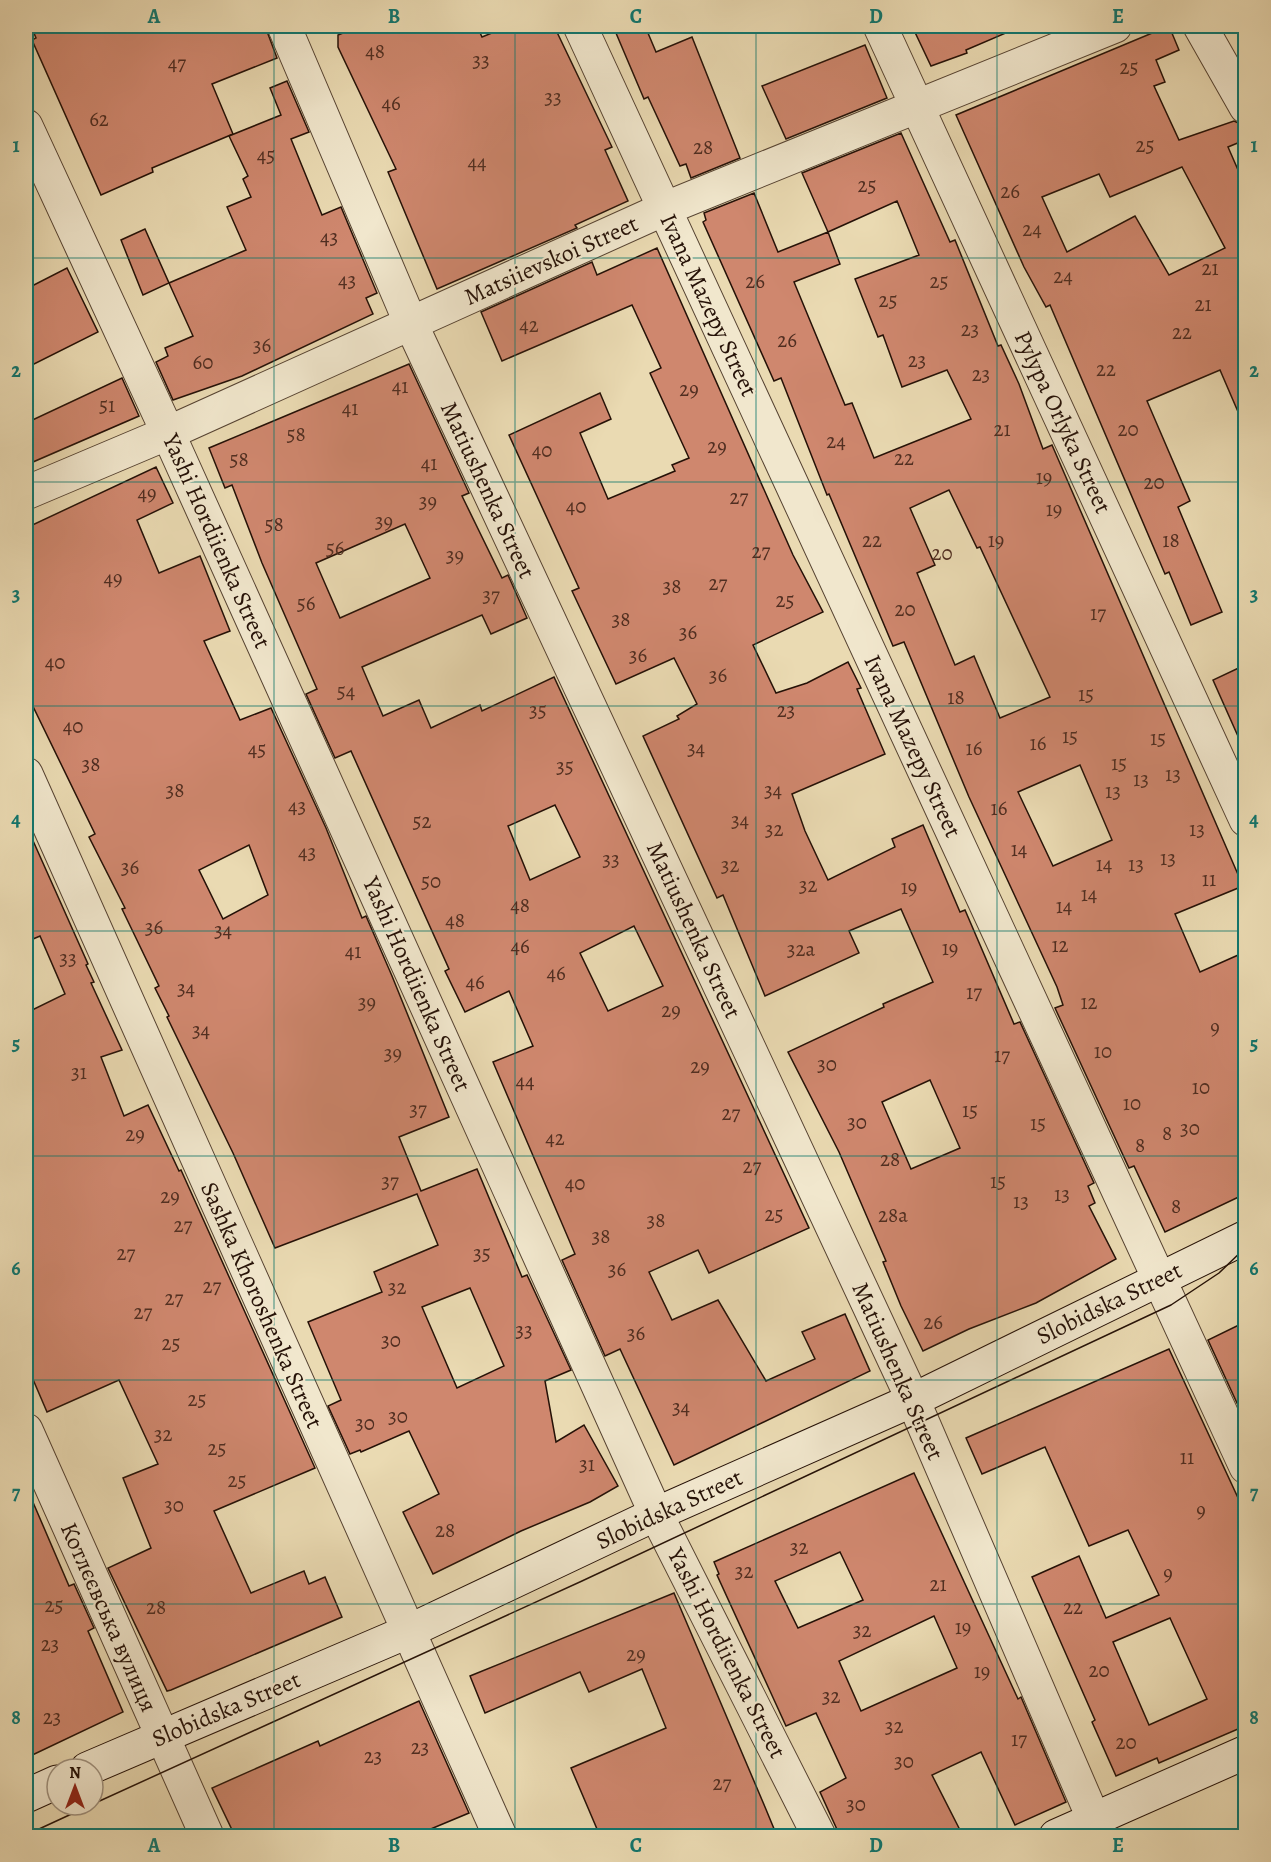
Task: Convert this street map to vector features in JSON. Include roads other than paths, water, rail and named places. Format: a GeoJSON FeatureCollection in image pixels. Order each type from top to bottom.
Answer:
{"type":"FeatureCollection","features":[{"type":"Feature","properties":{"kind":"street","name":"Matiushenka Street"},"geometry":{"type":"LineString","coordinates":[[284,26],[411,324],[913,1400],[1097,1828]]}},
{"type":"Feature","properties":{"kind":"street","name":"Ivana Mazepy Street"},"geometry":{"type":"LineString","coordinates":[[580,26],[1245,1467]]}},
{"type":"Feature","properties":{"kind":"street","name":"Pylypa Orlyka Street"},"geometry":{"type":"LineString","coordinates":[[880,26],[1245,820]]}},
{"type":"Feature","properties":{"kind":"street","name":"Matsiievskoi Street"},"geometry":{"type":"LineString","coordinates":[[26,493],[168,433],[664,208],[1115,26]]}},
{"type":"Feature","properties":{"kind":"street"},"geometry":{"type":"LineString","coordinates":[[1200,26],[1245,107]]}},
{"type":"Feature","properties":{"kind":"street","name":"Yashi Hordiienka Street"},"geometry":{"type":"LineString","coordinates":[[26,126],[168,433],[656,1514],[819,1836]]}},
{"type":"Feature","properties":{"kind":"street","name":"Sashka Khoroshenka Street"},"geometry":{"type":"LineString","coordinates":[[26,774],[500,1836]]}},
{"type":"Feature","properties":{"kind":"street","name":"Slobidska Street"},"geometry":{"type":"LineString","coordinates":[[105,1761],[407,1632],[656,1514],[913,1400],[1245,1237]]}},
{"type":"Feature","properties":{"kind":"street","name":"Котлєєвська вулиця"},"geometry":{"type":"LineString","coordinates":[[26,1430],[207,1836]]}},
{"type":"Feature","properties":{"kind":"street"},"geometry":{"type":"LineString","coordinates":[[1056,1836],[1097,1828],[1245,1752]]}},
{"type":"Feature","properties":{"kind":"street"},"geometry":{"type":"LineString","coordinates":[[26,1796],[45,1787]]}},
{"type":"Feature","properties":{"kind":"tram line"},"geometry":{"type":"LineString","coordinates":[[105,1799],[582,1581],[1171,1305],[1219,1273],[1246,1247]]}},
{"type":"Feature","properties":{"kind":"tram line"},"geometry":{"type":"LineString","coordinates":[[26,1835],[65,1817]]}}]}
